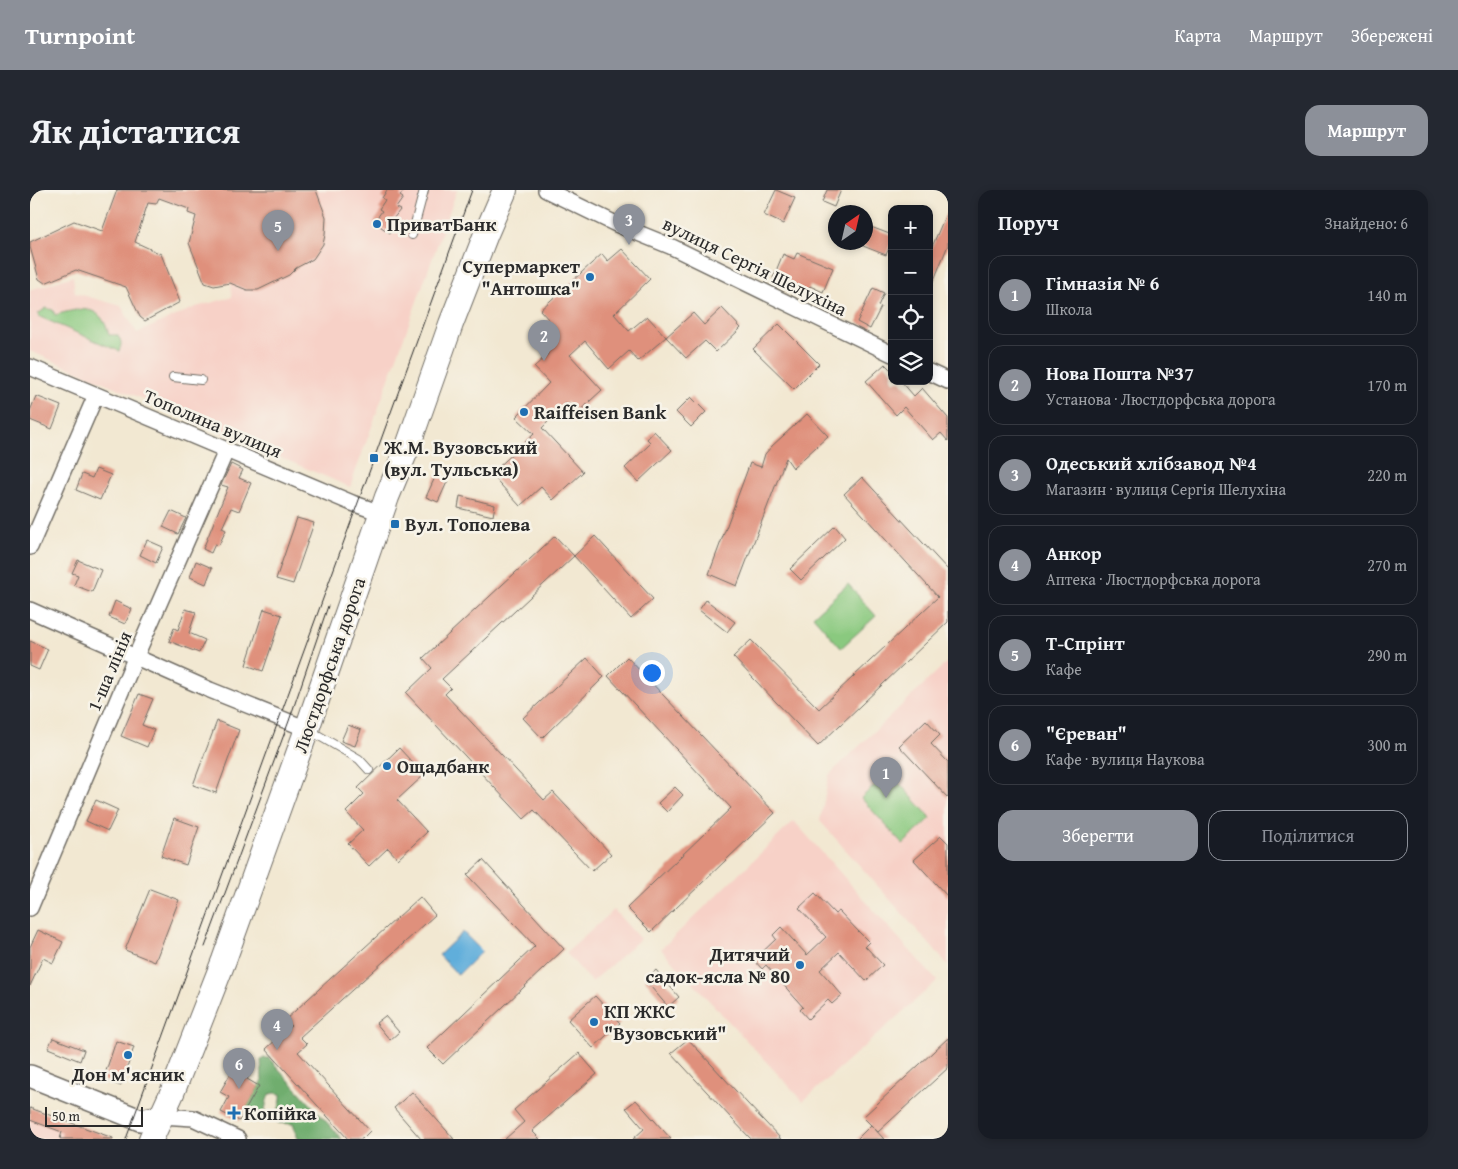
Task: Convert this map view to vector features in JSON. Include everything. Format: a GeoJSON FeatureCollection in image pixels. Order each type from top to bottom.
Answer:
{"type":"FeatureCollection","features":[{"type":"Feature","properties":{"kind":"main road","name":"Люстдорфська дорога"},"geometry":{"type":"LineString","coordinates":[[151,1139],[172,1093],[224,960],[382,513],[457,309],[505,190]]}},
{"type":"Feature","properties":{"kind":"main road"},"geometry":{"type":"LineString","coordinates":[[30,1076],[140,1120],[161,1116]]}},
{"type":"Feature","properties":{"kind":"street","name":"вулиця Сергія Шелухіна"},"geometry":{"type":"LineString","coordinates":[[546,190],[616,224],[670,246],[888,352]]}},
{"type":"Feature","properties":{"kind":"street","name":"Тополина вулиця"},"geometry":{"type":"LineString","coordinates":[[30,367],[226,451],[352,503],[382,513]]}},
{"type":"Feature","properties":{"kind":"street"},"geometry":{"type":"LineString","coordinates":[[933,374],[948,381]]}},
{"type":"Feature","properties":{"kind":"street"},"geometry":{"type":"LineString","coordinates":[[30,547],[96,395]]}},
{"type":"Feature","properties":{"kind":"street","name":"1-ша лінія"},"geometry":{"type":"LineString","coordinates":[[30,908],[136,656],[226,451]]}},
{"type":"Feature","properties":{"kind":"street"},"geometry":{"type":"LineString","coordinates":[[30,610],[210,690],[307,729]]}},
{"type":"Feature","properties":{"kind":"street"},"geometry":{"type":"LineString","coordinates":[[161,1116],[193,1118],[238,1139]]}},
{"type":"Feature","properties":{"kind":"lane"},"geometry":{"type":"LineString","coordinates":[[412,235],[424,190]]}},
{"type":"Feature","properties":{"kind":"lane"},"geometry":{"type":"LineString","coordinates":[[173,376],[201,380]]}},
{"type":"Feature","properties":{"kind":"lane"},"geometry":{"type":"LineString","coordinates":[[307,729],[359,759],[369,770]]}},
{"type":"Feature","properties":{"kind":"shaded area"},"geometry":{"type":"Polygon","coordinates":[[[257,190],[457,190],[350,487],[30,351],[30,290],[73,276],[75,293],[121,306],[137,333],[196,307],[232,297],[231,282],[257,190]]]}},
{"type":"Feature","properties":{"kind":"shaded area"},"geometry":{"type":"Polygon","coordinates":[[[948,661],[948,965],[820,821],[829,775],[948,661]]]}},
{"type":"Feature","properties":{"kind":"shaded area","name":"Дитячий садок-ясла № 80"},"geometry":{"type":"Polygon","coordinates":[[[794,821],[937,981],[803,1101],[661,949],[794,821]]]}},
{"type":"Feature","properties":{"kind":"shaded area"},"geometry":{"type":"Polygon","coordinates":[[[614,910],[640,939],[592,982],[566,953],[614,910]]]}},
{"type":"Feature","properties":{"kind":"shaded area"},"geometry":{"type":"Polygon","coordinates":[[[30,1108],[103,1134],[105,1139],[30,1139],[30,1108]]]}},
{"type":"Feature","properties":{"kind":"green space"},"geometry":{"type":"Polygon","coordinates":[[[46,308],[53,310],[55,315],[81,310],[95,312],[101,317],[109,335],[117,335],[120,339],[119,351],[40,317],[38,314],[46,308]]]}},
{"type":"Feature","properties":{"kind":"green space"},"geometry":{"type":"Polygon","coordinates":[[[848,584],[876,616],[841,648],[813,616],[848,584]]]}},
{"type":"Feature","properties":{"kind":"green space"},"geometry":{"type":"Polygon","coordinates":[[[889,772],[931,818],[903,844],[861,798],[889,772]]]}},
{"type":"Feature","properties":{"kind":"green space"},"geometry":{"type":"Polygon","coordinates":[[[269,1058],[342,1139],[298,1139],[293,1124],[278,1123],[281,1094],[270,1094],[263,1115],[252,1117],[246,1108],[262,1081],[261,1060],[269,1058]]]}},
{"type":"Feature","properties":{"kind":"water"},"geometry":{"type":"Polygon","coordinates":[[[463,932],[482,951],[458,975],[439,955],[463,932]]]}},
{"type":"Feature","properties":{"kind":"building"},"geometry":{"type":"Polygon","coordinates":[[[117,190],[316,190],[326,217],[323,244],[313,259],[296,268],[289,275],[258,290],[247,290],[230,283],[214,286],[205,283],[189,243],[196,216],[188,213],[189,209],[159,198],[156,204],[148,203],[135,242],[161,254],[180,302],[145,321],[140,317],[126,287],[76,270],[45,283],[39,279],[30,247],[30,242],[74,221],[102,231],[117,190]]]}},
{"type":"Feature","properties":{"kind":"building"},"geometry":{"type":"Polygon","coordinates":[[[387,190],[404,190],[400,196],[403,198],[396,208],[400,210],[393,219],[397,222],[390,233],[374,222],[382,211],[379,209],[385,200],[382,198],[387,190]]]}},
{"type":"Feature","properties":{"kind":"building"},"geometry":{"type":"Polygon","coordinates":[[[776,190],[795,198],[783,224],[764,215],[776,190]]]}},
{"type":"Feature","properties":{"kind":"building"},"geometry":{"type":"Polygon","coordinates":[[[827,190],[841,190],[835,205],[822,202],[827,190]]]}},
{"type":"Feature","properties":{"kind":"building"},"geometry":{"type":"Polygon","coordinates":[[[948,209],[948,245],[933,282],[933,245],[948,209]]]}},
{"type":"Feature","properties":{"kind":"building"},"geometry":{"type":"Polygon","coordinates":[[[873,228],[888,233],[888,250],[886,255],[873,250],[873,228]]]}},
{"type":"Feature","properties":{"kind":"building"},"geometry":{"type":"Polygon","coordinates":[[[622,249],[650,279],[614,314],[629,331],[647,316],[666,337],[638,361],[629,351],[609,369],[585,341],[570,355],[602,390],[577,413],[567,402],[542,428],[583,472],[553,500],[541,487],[520,506],[491,474],[534,434],[516,417],[549,383],[534,367],[548,354],[541,345],[543,342],[536,333],[549,320],[540,310],[602,254],[608,261],[622,249]]]}},
{"type":"Feature","properties":{"kind":"building"},"geometry":{"type":"Polygon","coordinates":[[[797,253],[833,268],[823,292],[810,286],[807,293],[773,278],[783,254],[794,259],[797,253]]]}},
{"type":"Feature","properties":{"kind":"building"},"geometry":{"type":"Polygon","coordinates":[[[873,288],[884,293],[878,306],[881,307],[870,329],[857,322],[873,288]]]}},
{"type":"Feature","properties":{"kind":"building"},"geometry":{"type":"Polygon","coordinates":[[[722,308],[741,328],[716,352],[705,341],[686,358],[666,337],[693,313],[704,325],[722,308]]]}},
{"type":"Feature","properties":{"kind":"building"},"geometry":{"type":"Polygon","coordinates":[[[779,324],[819,364],[794,389],[753,349],[779,324]]]}},
{"type":"Feature","properties":{"kind":"building"},"geometry":{"type":"Polygon","coordinates":[[[885,364],[888,367],[888,385],[904,385],[914,396],[922,388],[948,418],[948,441],[941,433],[933,440],[904,407],[896,415],[866,381],[885,364]]]}},
{"type":"Feature","properties":{"kind":"building"},"geometry":{"type":"Polygon","coordinates":[[[36,396],[61,406],[52,429],[30,420],[30,411],[36,396]]]}},
{"type":"Feature","properties":{"kind":"building"},"geometry":{"type":"Polygon","coordinates":[[[691,397],[706,412],[691,427],[676,412],[691,397]]]}},
{"type":"Feature","properties":{"kind":"building"},"geometry":{"type":"Polygon","coordinates":[[[807,414],[828,436],[793,468],[786,458],[737,586],[709,574],[750,463],[761,467],[765,454],[807,414]]]}},
{"type":"Feature","properties":{"kind":"building"},"geometry":{"type":"Polygon","coordinates":[[[654,431],[672,450],[638,482],[625,468],[651,443],[647,439],[654,431]]]}},
{"type":"Feature","properties":{"kind":"building"},"geometry":{"type":"Polygon","coordinates":[[[231,464],[243,470],[239,478],[251,483],[239,511],[231,508],[222,528],[226,530],[219,545],[215,544],[211,553],[203,549],[228,487],[221,485],[231,464]]]}},
{"type":"Feature","properties":{"kind":"building"},"geometry":{"type":"Polygon","coordinates":[[[96,469],[111,475],[100,500],[76,490],[82,474],[92,478],[96,469]]]}},
{"type":"Feature","properties":{"kind":"building"},"geometry":{"type":"Polygon","coordinates":[[[436,475],[448,480],[438,502],[426,497],[436,475]]]}},
{"type":"Feature","properties":{"kind":"building"},"geometry":{"type":"Polygon","coordinates":[[[862,477],[948,570],[948,622],[818,746],[733,657],[751,640],[819,709],[938,597],[844,494],[862,477]]]}},
{"type":"Feature","properties":{"kind":"building"},"geometry":{"type":"Polygon","coordinates":[[[460,496],[495,505],[493,516],[458,508],[460,496]]]}},
{"type":"Feature","properties":{"kind":"building"},"geometry":{"type":"Polygon","coordinates":[[[171,511],[186,518],[178,534],[163,527],[171,511]]]}},
{"type":"Feature","properties":{"kind":"building"},"geometry":{"type":"Polygon","coordinates":[[[297,518],[314,523],[293,584],[276,579],[297,518]]]}},
{"type":"Feature","properties":{"kind":"building"},"geometry":{"type":"Polygon","coordinates":[[[835,526],[845,538],[801,580],[790,569],[835,526]]]}},
{"type":"Feature","properties":{"kind":"building"},"geometry":{"type":"Polygon","coordinates":[[[555,536],[574,556],[442,679],[451,688],[445,694],[544,800],[553,792],[611,854],[592,871],[534,810],[524,819],[406,693],[432,668],[423,658],[555,536]]]}},
{"type":"Feature","properties":{"kind":"building"},"geometry":{"type":"Polygon","coordinates":[[[595,536],[653,599],[631,619],[574,556],[595,536]]]}},
{"type":"Feature","properties":{"kind":"building"},"geometry":{"type":"Polygon","coordinates":[[[147,540],[163,547],[156,563],[140,555],[147,540]]]}},
{"type":"Feature","properties":{"kind":"building"},"geometry":{"type":"Polygon","coordinates":[[[78,560],[101,570],[92,592],[74,585],[78,575],[72,573],[78,560]]]}},
{"type":"Feature","properties":{"kind":"building"},"geometry":{"type":"Polygon","coordinates":[[[196,561],[212,568],[206,584],[190,577],[196,561]]]}},
{"type":"Feature","properties":{"kind":"building"},"geometry":{"type":"Polygon","coordinates":[[[706,600],[735,622],[727,632],[699,610],[706,600]]]}},
{"type":"Feature","properties":{"kind":"building"},"geometry":{"type":"Polygon","coordinates":[[[115,601],[132,609],[125,624],[109,617],[115,601]]]}},
{"type":"Feature","properties":{"kind":"building"},"geometry":{"type":"Polygon","coordinates":[[[185,609],[196,612],[189,633],[205,640],[199,653],[169,641],[174,628],[178,630],[185,609]]]}},
{"type":"Feature","properties":{"kind":"building"},"geometry":{"type":"Polygon","coordinates":[[[264,609],[282,615],[263,671],[246,665],[264,609]]]}},
{"type":"Feature","properties":{"kind":"building"},"geometry":{"type":"Polygon","coordinates":[[[30,641],[48,649],[39,670],[30,666],[30,641]]]}},
{"type":"Feature","properties":{"kind":"building"},"geometry":{"type":"Polygon","coordinates":[[[627,657],[775,813],[651,932],[627,908],[731,808],[608,676],[627,657]]]}},
{"type":"Feature","properties":{"kind":"building"},"geometry":{"type":"Polygon","coordinates":[[[587,658],[604,677],[542,738],[523,718],[587,658]]]}},
{"type":"Feature","properties":{"kind":"building"},"geometry":{"type":"Polygon","coordinates":[[[139,694],[153,699],[142,725],[154,730],[147,747],[121,736],[139,694]]]}},
{"type":"Feature","properties":{"kind":"building"},"geometry":{"type":"Polygon","coordinates":[[[926,720],[940,735],[931,744],[948,762],[948,798],[899,746],[926,720]]]}},
{"type":"Feature","properties":{"kind":"building"},"geometry":{"type":"Polygon","coordinates":[[[217,721],[239,730],[216,793],[193,785],[217,721]]]}},
{"type":"Feature","properties":{"kind":"building"},"geometry":{"type":"Polygon","coordinates":[[[348,725],[361,730],[355,746],[341,741],[348,725]]]}},
{"type":"Feature","properties":{"kind":"building"},"geometry":{"type":"Polygon","coordinates":[[[399,748],[424,775],[397,800],[427,832],[398,859],[388,848],[369,866],[348,844],[363,830],[346,812],[364,794],[358,788],[399,748]]]}},
{"type":"Feature","properties":{"kind":"building"},"geometry":{"type":"Polygon","coordinates":[[[675,787],[683,795],[667,812],[658,803],[675,787]]]}},
{"type":"Feature","properties":{"kind":"building"},"geometry":{"type":"Polygon","coordinates":[[[96,800],[118,810],[108,831],[86,821],[96,800]]]}},
{"type":"Feature","properties":{"kind":"building"},"geometry":{"type":"Polygon","coordinates":[[[174,818],[199,827],[186,865],[161,856],[174,818]]]}},
{"type":"Feature","properties":{"kind":"building"},"geometry":{"type":"Polygon","coordinates":[[[941,836],[948,843],[948,897],[914,860],[941,836]]]}},
{"type":"Feature","properties":{"kind":"building"},"geometry":{"type":"Polygon","coordinates":[[[483,860],[564,949],[443,1064],[427,1048],[535,946],[467,875],[483,860]]]}},
{"type":"Feature","properties":{"kind":"building"},"geometry":{"type":"Polygon","coordinates":[[[150,889],[179,900],[155,962],[125,950],[150,889]]]}},
{"type":"Feature","properties":{"kind":"building"},"geometry":{"type":"Polygon","coordinates":[[[815,893],[835,914],[839,911],[869,942],[865,946],[883,965],[866,981],[839,952],[820,970],[842,995],[832,1004],[828,1000],[808,1019],[800,1010],[803,1007],[766,965],[762,969],[754,960],[776,939],[773,935],[781,927],[807,955],[826,937],[799,908],[815,893]]]}},
{"type":"Feature","properties":{"kind":"building"},"geometry":{"type":"Polygon","coordinates":[[[420,897],[435,915],[300,1037],[307,1044],[298,1052],[370,1131],[362,1139],[348,1139],[266,1049],[291,1026],[285,1020],[420,897]]]}},
{"type":"Feature","properties":{"kind":"building"},"geometry":{"type":"Polygon","coordinates":[[[38,930],[63,942],[53,963],[43,958],[30,986],[30,947],[38,930]]]}},
{"type":"Feature","properties":{"kind":"building"},"geometry":{"type":"Polygon","coordinates":[[[656,970],[679,997],[668,1007],[645,980],[656,970]]]}},
{"type":"Feature","properties":{"kind":"building","name":"КП ЖКС \"Вузовський\""},"geometry":{"type":"Polygon","coordinates":[[[595,996],[620,1023],[593,1048],[568,1020],[595,996]]]}},
{"type":"Feature","properties":{"kind":"building"},"geometry":{"type":"Polygon","coordinates":[[[385,1016],[399,1032],[390,1040],[376,1023],[385,1016]]]}},
{"type":"Feature","properties":{"kind":"building"},"geometry":{"type":"Polygon","coordinates":[[[53,1038],[84,1050],[80,1061],[48,1048],[53,1038]]]}},
{"type":"Feature","properties":{"kind":"building"},"geometry":{"type":"Polygon","coordinates":[[[948,1038],[948,1068],[878,1132],[863,1117],[948,1038]]]}},
{"type":"Feature","properties":{"kind":"building"},"geometry":{"type":"Polygon","coordinates":[[[688,1039],[781,1139],[751,1139],[731,1118],[671,1053],[688,1039]]]}},
{"type":"Feature","properties":{"kind":"building"},"geometry":{"type":"Polygon","coordinates":[[[116,1041],[134,1047],[121,1086],[103,1080],[116,1041]]]}},
{"type":"Feature","properties":{"kind":"building"},"geometry":{"type":"Polygon","coordinates":[[[579,1053],[597,1074],[532,1131],[540,1139],[505,1139],[524,1122],[514,1110],[579,1053]]]}},
{"type":"Feature","properties":{"kind":"building"},"geometry":{"type":"Polygon","coordinates":[[[235,1066],[250,1075],[247,1079],[259,1086],[239,1121],[221,1112],[229,1097],[220,1092],[235,1066]]]}},
{"type":"Feature","properties":{"kind":"building"},"geometry":{"type":"Polygon","coordinates":[[[412,1092],[454,1139],[421,1139],[394,1108],[412,1092]]]}},
{"type":"Feature","properties":{"kind":"building"},"geometry":{"type":"Polygon","coordinates":[[[636,1100],[671,1139],[633,1139],[644,1129],[626,1108],[636,1100]]]}},
{"type":"Feature","properties":{"kind":"building"},"geometry":{"type":"Polygon","coordinates":[[[30,1108],[113,1139],[60,1139],[62,1132],[30,1120],[30,1108]]]}},
{"type":"Feature","properties":{"kind":"building"},"geometry":{"type":"Polygon","coordinates":[[[871,1125],[884,1139],[857,1139],[871,1125]]]}},
{"type":"Feature","properties":{"kind":"tram line"},"geometry":{"type":"LineString","coordinates":[[126,1139],[472,190]]}},
{"type":"Feature","properties":{"kind":"tram line"},"geometry":{"type":"LineString","coordinates":[[205,947],[289,721],[328,606]]}},
{"type":"Feature","properties":{"kind":"place","name":"ПриватБанк"},"geometry":{"type":"Point","coordinates":[377,224]}},
{"type":"Feature","properties":{"kind":"place","name":"Одеський хлібзавод №4"},"geometry":{"type":"Point","coordinates":[629,245]}},
{"type":"Feature","properties":{"kind":"place","name":"Т-Спрінт"},"geometry":{"type":"Point","coordinates":[278,251]}},
{"type":"Feature","properties":{"kind":"place","name":"Супермаркет \"Антошка\""},"geometry":{"type":"Point","coordinates":[590,277]}},
{"type":"Feature","properties":{"kind":"place","name":"Нова Пошта №37"},"geometry":{"type":"Point","coordinates":[544,361]}},
{"type":"Feature","properties":{"kind":"place","name":"Raiffeisen Bank"},"geometry":{"type":"Point","coordinates":[524,412]}},
{"type":"Feature","properties":{"kind":"place","name":"Ж.М. Вузовський (вул. Тульська)"},"geometry":{"type":"Point","coordinates":[374,458]}},
{"type":"Feature","properties":{"kind":"place","name":"Вул. Тополева"},"geometry":{"type":"Point","coordinates":[395,524]}},
{"type":"Feature","properties":{"kind":"place","name":"Ощадбанк"},"geometry":{"type":"Point","coordinates":[387,766]}},
{"type":"Feature","properties":{"kind":"place","name":"Гімназія № 6"},"geometry":{"type":"Point","coordinates":[886,798]}},
{"type":"Feature","properties":{"kind":"place","name":"Дитячий садок-ясла № 80"},"geometry":{"type":"Point","coordinates":[800,965]}},
{"type":"Feature","properties":{"kind":"place","name":"КП ЖКС \"Вузовський\""},"geometry":{"type":"Point","coordinates":[594,1022]}},
{"type":"Feature","properties":{"kind":"place","name":"Анкор"},"geometry":{"type":"Point","coordinates":[277,1050]}},
{"type":"Feature","properties":{"kind":"place","name":"Дон м'ясник"},"geometry":{"type":"Point","coordinates":[128,1055]}},
{"type":"Feature","properties":{"kind":"place","name":"\"Єреван\""},"geometry":{"type":"Point","coordinates":[239,1089]}},
{"type":"Feature","properties":{"kind":"place","name":"Копійка"},"geometry":{"type":"Point","coordinates":[234,1113]}}]}
